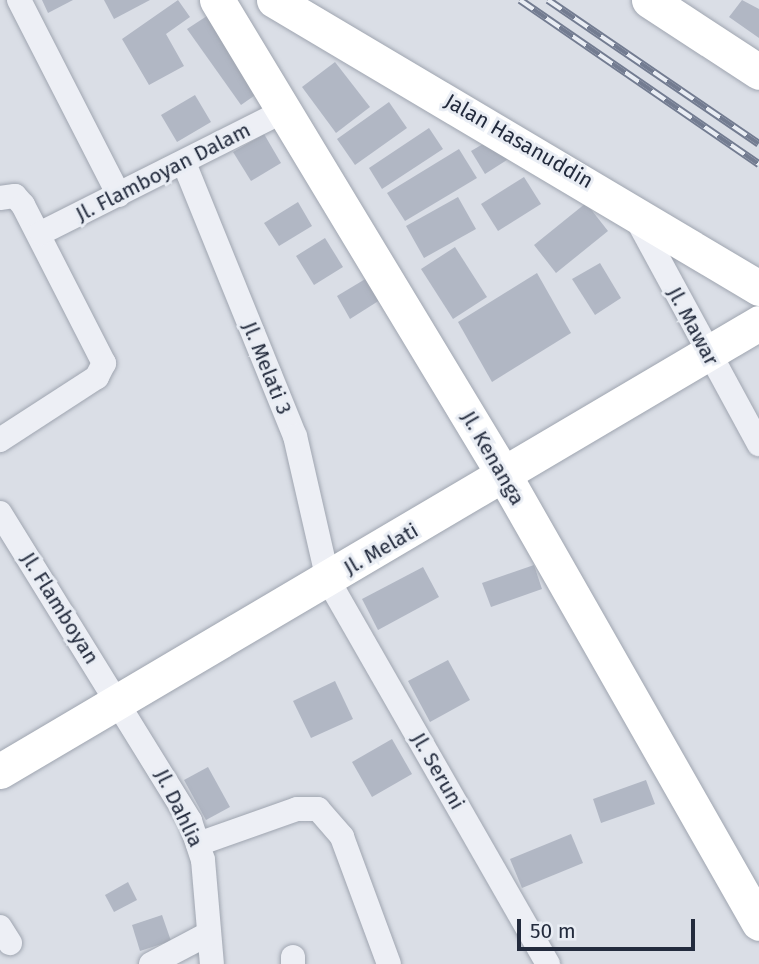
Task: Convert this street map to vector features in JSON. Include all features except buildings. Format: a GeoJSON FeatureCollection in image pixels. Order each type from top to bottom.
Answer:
{"type":"FeatureCollection","features":[{"type":"Feature","properties":{"kind":"street"},"geometry":{"type":"LineString","coordinates":[[19,0],[120,195]]}},
{"type":"Feature","properties":{"kind":"street","name":"Jl. Kenanga"},"geometry":{"type":"LineString","coordinates":[[217,0],[505,477],[759,922]]}},
{"type":"Feature","properties":{"kind":"street","name":"Jalan Hasanuddin"},"geometry":{"type":"LineString","coordinates":[[274,0],[631,207],[759,288]]}},
{"type":"Feature","properties":{"kind":"street"},"geometry":{"type":"LineString","coordinates":[[649,0],[759,72]]}},
{"type":"Feature","properties":{"kind":"street","name":"Jl. Flamboyan Dalam"},"geometry":{"type":"LineString","coordinates":[[41,233],[284,111]]}},
{"type":"Feature","properties":{"kind":"street","name":"Jl. Melati 3"},"geometry":{"type":"LineString","coordinates":[[184,163],[295,436],[328,580]]}},
{"type":"Feature","properties":{"kind":"street"},"geometry":{"type":"LineString","coordinates":[[0,198],[15,196],[41,233],[102,354],[103,369],[0,440]]}},
{"type":"Feature","properties":{"kind":"street","name":"Jl. Mawar"},"geometry":{"type":"LineString","coordinates":[[631,207],[707,355],[759,444]]}},
{"type":"Feature","properties":{"kind":"street","name":"Jl. Melati"},"geometry":{"type":"LineString","coordinates":[[0,771],[505,477],[759,323]]}},
{"type":"Feature","properties":{"kind":"street","name":"Jl. Flamboyan"},"geometry":{"type":"LineString","coordinates":[[0,513],[120,703]]}},
{"type":"Feature","properties":{"kind":"street","name":"Jl. Seruni"},"geometry":{"type":"LineString","coordinates":[[328,580],[548,964]]}},
{"type":"Feature","properties":{"kind":"street","name":"Jl. Dahlia"},"geometry":{"type":"LineString","coordinates":[[120,703],[177,794],[198,844],[212,964]]}},
{"type":"Feature","properties":{"kind":"street"},"geometry":{"type":"LineString","coordinates":[[198,844],[297,809],[318,809],[342,837],[389,964]]}},
{"type":"Feature","properties":{"kind":"street"},"geometry":{"type":"LineString","coordinates":[[151,964],[208,934]]}},
{"type":"Feature","properties":{"kind":"railway"},"geometry":{"type":"LineString","coordinates":[[520,0],[759,164]]}},
{"type":"Feature","properties":{"kind":"railway"},"geometry":{"type":"LineString","coordinates":[[548,0],[759,144]]}}]}
